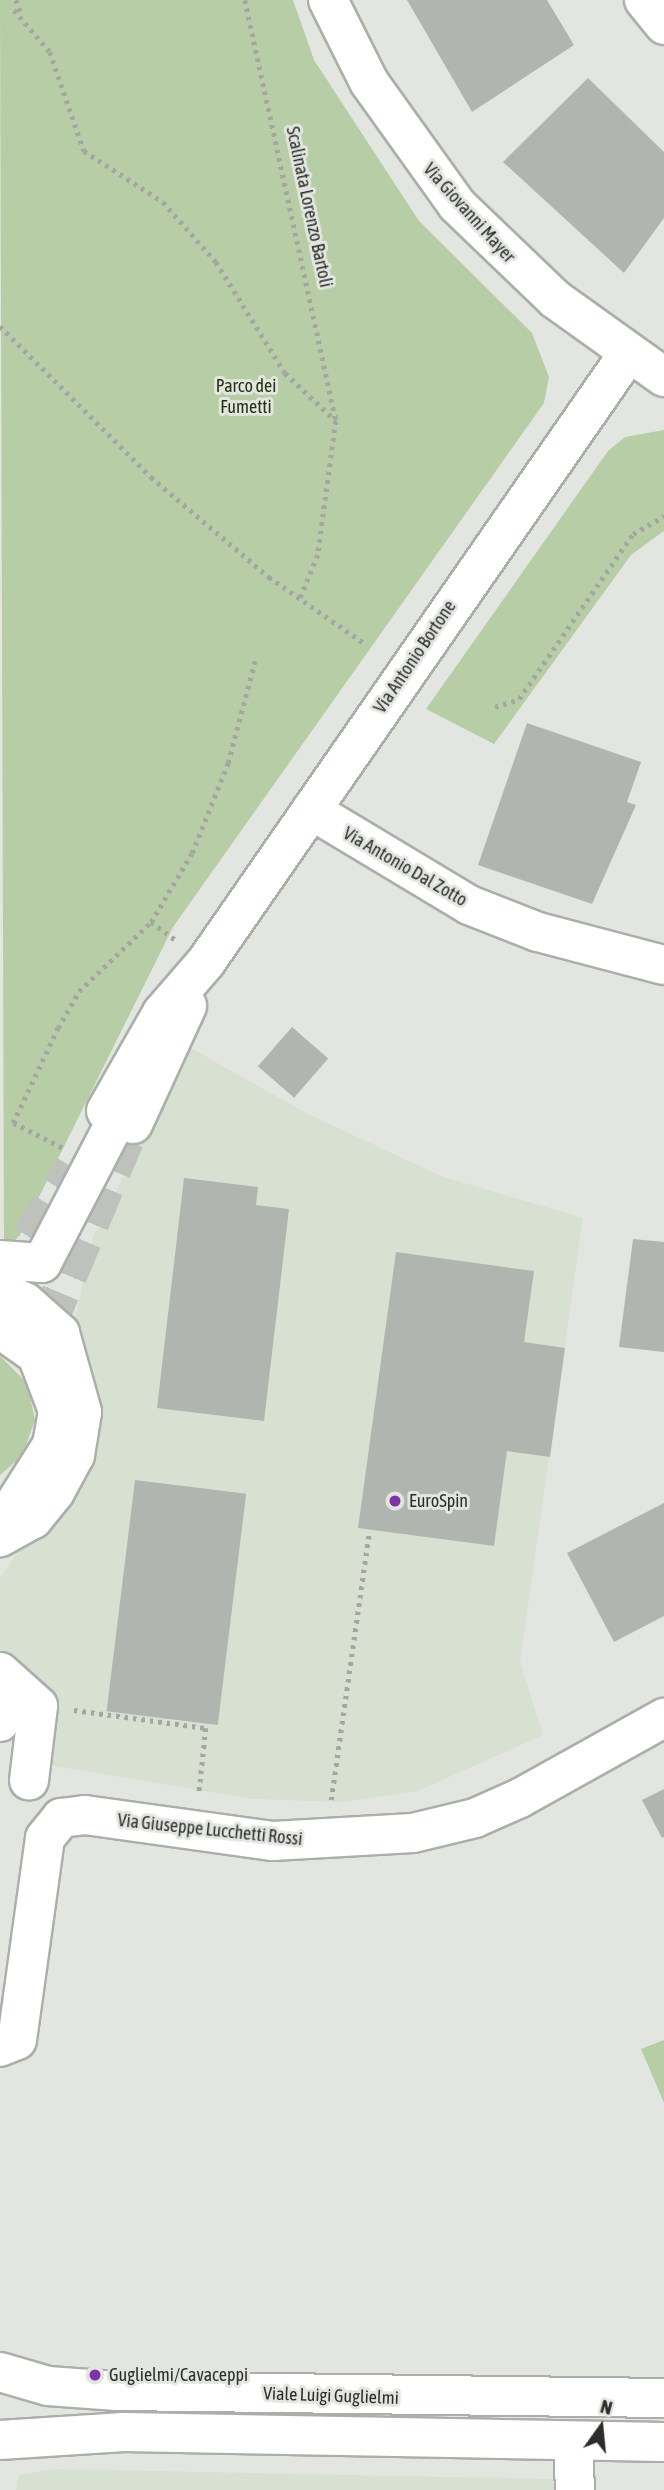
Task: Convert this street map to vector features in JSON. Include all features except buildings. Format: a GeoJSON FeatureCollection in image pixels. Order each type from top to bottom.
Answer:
{"type":"FeatureCollection","features":[{"type":"Feature","properties":{"kind":"street","name":"Via Giovanni Mayer"},"geometry":{"type":"LineString","coordinates":[[328,0],[380,99],[457,205],[526,275],[628,354],[664,377]]}},
{"type":"Feature","properties":{"kind":"street"},"geometry":{"type":"LineString","coordinates":[[644,0],[664,25]]}},
{"type":"Feature","properties":{"kind":"street","name":"Via Antonio Bortone"},"geometry":{"type":"LineString","coordinates":[[42,1263],[93,1165],[206,962],[628,354]]}},
{"type":"Feature","properties":{"kind":"street","name":"Via Antonio Dal Zotto"},"geometry":{"type":"LineString","coordinates":[[311,810],[469,905],[550,936],[664,965]]}},
{"type":"Feature","properties":{"kind":"street"},"geometry":{"type":"LineString","coordinates":[[0,1260],[42,1263],[47,1339],[58,1422],[1,1536]]}},
{"type":"Feature","properties":{"kind":"street"},"geometry":{"type":"LineString","coordinates":[[0,1290],[25,1302],[80,1393],[77,1447],[43,1508],[1,1536]]}},
{"type":"Feature","properties":{"kind":"street"},"geometry":{"type":"LineString","coordinates":[[0,1329],[47,1339]]}},
{"type":"Feature","properties":{"kind":"street"},"geometry":{"type":"LineString","coordinates":[[0,1498],[32,1476]]}},
{"type":"Feature","properties":{"kind":"street"},"geometry":{"type":"LineString","coordinates":[[13,1697],[29,1780]]}},
{"type":"Feature","properties":{"kind":"street","name":"Via Giuseppe Lucchetti Rossi"},"geometry":{"type":"LineString","coordinates":[[0,2047],[17,2040],[45,1838],[54,1822],[72,1814],[273,1840],[333,1841],[447,1826],[520,1798],[664,1718]]}},
{"type":"Feature","properties":{"kind":"street","name":"Viale Luigi Guglielmi"},"geometry":{"type":"LineString","coordinates":[[0,2372],[48,2386],[117,2391],[664,2398]]}},
{"type":"Feature","properties":{"kind":"street"},"geometry":{"type":"LineString","coordinates":[[0,2440],[124,2432],[664,2442]]}},
{"type":"Feature","properties":{"kind":"street"},"geometry":{"type":"LineString","coordinates":[[573,2442],[575,2490]]}},
{"type":"Feature","properties":{"kind":"path"},"geometry":{"type":"LineString","coordinates":[[16,0],[23,17]]}},
{"type":"Feature","properties":{"kind":"path","name":"Scalinata Lorenzo Bartoli"},"geometry":{"type":"LineString","coordinates":[[246,0],[336,421],[318,555],[299,601]]}},
{"type":"Feature","properties":{"kind":"path"},"geometry":{"type":"LineString","coordinates":[[14,10],[23,17],[50,52],[85,151],[163,202],[216,262],[285,373],[336,421]]}},
{"type":"Feature","properties":{"kind":"path"},"geometry":{"type":"LineString","coordinates":[[0,326],[151,477],[299,601],[368,645]]}},
{"type":"Feature","properties":{"kind":"path"},"geometry":{"type":"LineString","coordinates":[[495,707],[519,699],[634,534],[664,516]]}},
{"type":"Feature","properties":{"kind":"path"},"geometry":{"type":"LineString","coordinates":[[93,1165],[13,1123],[79,991],[151,922],[192,853],[228,763],[256,657]]}},
{"type":"Feature","properties":{"kind":"path"},"geometry":{"type":"LineString","coordinates":[[151,922],[206,962]]}},
{"type":"Feature","properties":{"kind":"path"},"geometry":{"type":"LineString","coordinates":[[329,1812],[369,1534]]}},
{"type":"Feature","properties":{"kind":"path"},"geometry":{"type":"LineString","coordinates":[[13,1697],[206,1728],[198,1802]]}},
{"type":"Feature","properties":{"kind":"shaded area"},"geometry":{"type":"Polygon","coordinates":[[[189,1047],[308,1114],[441,1176],[583,1218],[520,1662],[543,1735],[418,1791],[343,1802],[252,1799],[43,1764],[54,1694],[18,1673],[0,1650],[0,1577],[26,1541],[93,1237],[189,1047]]]}},
{"type":"Feature","properties":{"kind":"shaded area"},"geometry":{"type":"Polygon","coordinates":[[[54,2469],[551,2479],[558,2490],[16,2490],[18,2475],[54,2469]]]}},
{"type":"Feature","properties":{"kind":"green space","name":"Parco dei Fumetti"},"geometry":{"type":"Polygon","coordinates":[[[0,0],[293,0],[314,60],[419,221],[532,333],[549,377],[544,403],[173,927],[20,1235],[4,1252],[0,0]]]}},
{"type":"Feature","properties":{"kind":"green space"},"geometry":{"type":"Polygon","coordinates":[[[664,430],[664,531],[631,555],[494,744],[426,709],[608,451],[625,437],[664,430]]]}},
{"type":"Feature","properties":{"kind":"green space"},"geometry":{"type":"Polygon","coordinates":[[[0,1356],[27,1383],[35,1420],[22,1456],[0,1475],[0,1356]]]}},
{"type":"Feature","properties":{"kind":"green space"},"geometry":{"type":"Polygon","coordinates":[[[664,2040],[664,2103],[641,2049],[664,2040]]]}},
{"type":"Feature","properties":{"kind":"tunnel"},"geometry":{"type":"LineString","coordinates":[[46,1328],[125,1140]]}},
{"type":"Feature","properties":{"kind":"tunnel"},"geometry":{"type":"LineString","coordinates":[[0,1286],[74,1168]]}},
{"type":"Feature","properties":{"kind":"place","name":"EuroSpin"},"geometry":{"type":"Point","coordinates":[395,1501]}},
{"type":"Feature","properties":{"kind":"place","name":"Guglielmi/Cavaceppi"},"geometry":{"type":"Point","coordinates":[95,2375]}}]}
